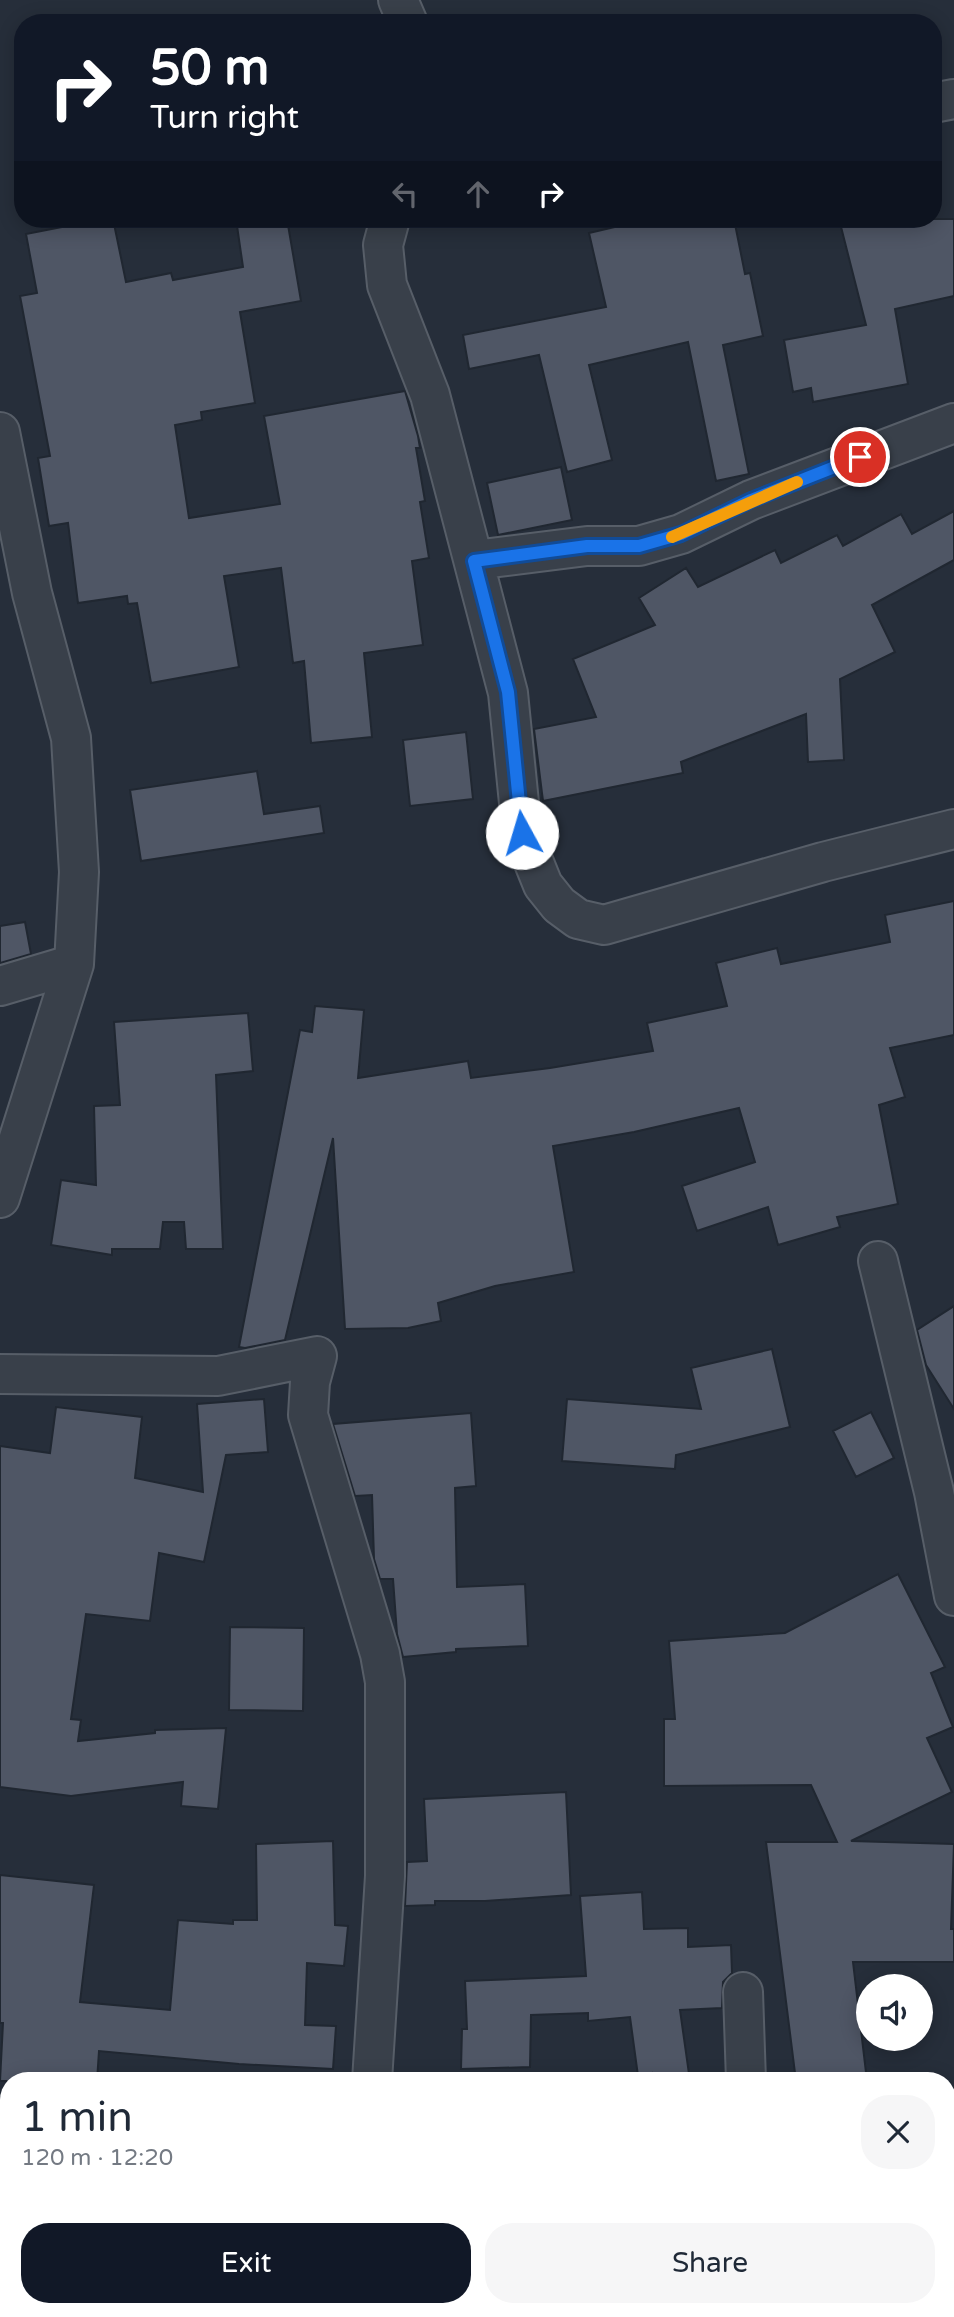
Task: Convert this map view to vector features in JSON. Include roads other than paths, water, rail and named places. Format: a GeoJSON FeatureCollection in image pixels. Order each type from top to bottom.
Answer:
{"type":"FeatureCollection","features":[{"type":"Feature","properties":{"kind":"street"},"geometry":{"type":"LineString","coordinates":[[388,228],[383,245],[387,285],[430,395],[508,692],[522,833],[543,885],[559,905],[578,919],[604,925],[823,862],[954,829]]}},
{"type":"Feature","properties":{"kind":"street"},"geometry":{"type":"LineString","coordinates":[[474,561],[587,546],[639,546],[681,534],[751,500],[954,423]]}},
{"type":"Feature","properties":{"kind":"street"},"geometry":{"type":"LineString","coordinates":[[0,432],[32,593],[71,738],[79,872],[74,964],[0,1198]]}},
{"type":"Feature","properties":{"kind":"street"},"geometry":{"type":"LineString","coordinates":[[0,986],[74,964]]}},
{"type":"Feature","properties":{"kind":"street"},"geometry":{"type":"LineString","coordinates":[[878,1261],[934,1492],[954,1596]]}},
{"type":"Feature","properties":{"kind":"street"},"geometry":{"type":"LineString","coordinates":[[0,1374],[218,1376],[317,1356],[310,1382],[308,1415],[380,1654],[385,1682],[385,1876],[373,2072]]}},
{"type":"Feature","properties":{"kind":"street"},"geometry":{"type":"LineString","coordinates":[[743,1992],[746,2072]]}}]}
